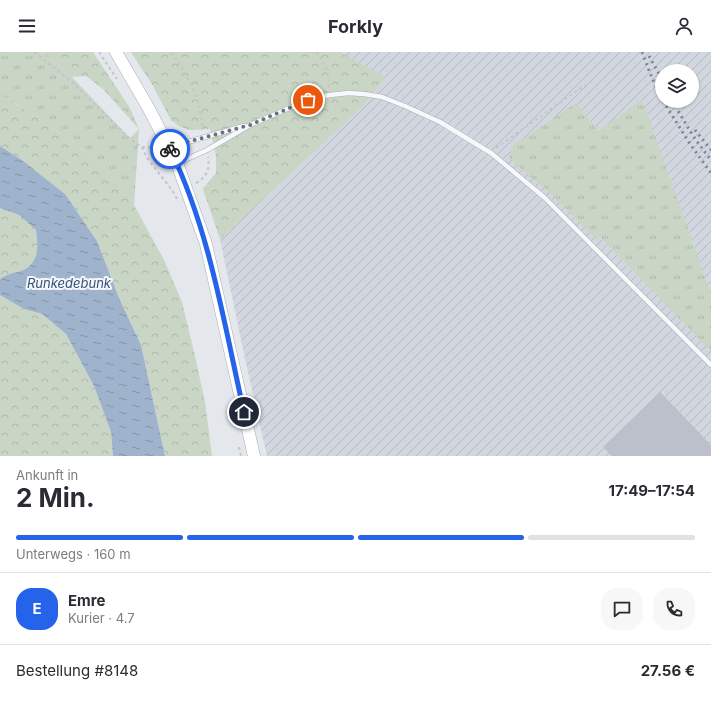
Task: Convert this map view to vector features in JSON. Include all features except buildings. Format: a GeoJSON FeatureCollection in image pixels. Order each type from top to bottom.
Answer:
{"type":"FeatureCollection","features":[{"type":"Feature","properties":{"kind":"street"},"geometry":{"type":"LineString","coordinates":[[116,52],[149,109],[177,163],[206,244],[254,456]]}},
{"type":"Feature","properties":{"kind":"lane"},"geometry":{"type":"LineString","coordinates":[[177,163],[207,150],[250,125],[308,100],[330,95],[364,94],[382,97],[440,122],[490,153],[545,198],[711,365]]}},
{"type":"Feature","properties":{"kind":"lane"},"geometry":{"type":"LineString","coordinates":[[169,147],[204,136],[250,125]]}},
{"type":"Feature","properties":{"kind":"path"},"geometry":{"type":"LineString","coordinates":[[34,52],[71,81],[130,138],[142,147],[147,158],[172,190],[179,204]]}},
{"type":"Feature","properties":{"kind":"path"},"geometry":{"type":"LineString","coordinates":[[172,52],[192,86],[199,104],[204,136]]}},
{"type":"Feature","properties":{"kind":"path"},"geometry":{"type":"LineString","coordinates":[[316,52],[323,60],[328,75],[330,95]]}},
{"type":"Feature","properties":{"kind":"path"},"geometry":{"type":"LineString","coordinates":[[490,153],[585,85]]}},
{"type":"Feature","properties":{"kind":"path"},"geometry":{"type":"LineString","coordinates":[[172,190],[201,180],[208,172],[210,165],[207,150]]}},
{"type":"Feature","properties":{"kind":"path"},"geometry":{"type":"LineString","coordinates":[[238,441],[241,456]]}},
{"type":"Feature","properties":{"kind":"shaded area"},"geometry":{"type":"Polygon","coordinates":[[[131,52],[711,52],[711,456],[267,456],[220,239],[203,189],[216,173],[216,155],[210,129],[189,130],[179,126],[171,120],[152,84],[131,52]]]}},
{"type":"Feature","properties":{"kind":"green space"},"geometry":{"type":"Polygon","coordinates":[[[0,52],[42,52],[72,77],[130,138],[139,129],[134,205],[104,167],[76,144],[9,99],[0,96],[0,52]]]}},
{"type":"Feature","properties":{"kind":"green space"},"geometry":{"type":"Polygon","coordinates":[[[42,52],[93,52],[130,108],[139,129],[103,89],[86,76],[72,77],[42,52]]]}},
{"type":"Feature","properties":{"kind":"green space"},"geometry":{"type":"Polygon","coordinates":[[[131,52],[339,52],[385,77],[363,106],[220,239],[203,189],[216,173],[216,155],[210,129],[189,130],[179,126],[171,120],[152,84],[131,52]]]}},
{"type":"Feature","properties":{"kind":"green space"},"geometry":{"type":"Polygon","coordinates":[[[0,96],[9,99],[76,144],[104,167],[134,205],[164,260],[182,302],[205,402],[212,456],[165,456],[141,345],[119,298],[97,241],[65,194],[22,160],[0,146],[0,96]]]}},
{"type":"Feature","properties":{"kind":"green space"},"geometry":{"type":"Polygon","coordinates":[[[642,99],[711,294],[711,351],[600,237],[597,240],[549,192],[515,164],[509,157],[514,145],[576,103],[598,131],[642,99]]]}},
{"type":"Feature","properties":{"kind":"green space"},"geometry":{"type":"Polygon","coordinates":[[[0,208],[19,215],[36,230],[37,248],[35,259],[32,264],[21,271],[0,279],[0,208]]]}},
{"type":"Feature","properties":{"kind":"green space"},"geometry":{"type":"Polygon","coordinates":[[[0,295],[24,309],[42,314],[66,334],[94,386],[111,432],[113,456],[0,456],[0,295]]]}},
{"type":"Feature","properties":{"kind":"water","name":"Runkedebunk"},"geometry":{"type":"Polygon","coordinates":[[[0,146],[22,160],[65,194],[97,241],[119,298],[141,345],[165,456],[113,456],[111,432],[94,386],[66,334],[42,314],[24,309],[0,295],[0,279],[21,271],[32,264],[35,259],[37,242],[36,230],[19,215],[0,208],[0,146]]]}},
{"type":"Feature","properties":{"kind":"railway"},"geometry":{"type":"LineString","coordinates":[[642,52],[655,84]]}},
{"type":"Feature","properties":{"kind":"railway"},"geometry":{"type":"LineString","coordinates":[[649,56],[655,67]]}},
{"type":"Feature","properties":{"kind":"railway"},"geometry":{"type":"LineString","coordinates":[[667,108],[690,144],[711,173]]}},
{"type":"Feature","properties":{"kind":"railway"},"geometry":{"type":"LineString","coordinates":[[676,108],[695,139],[711,160]]}},
{"type":"Feature","properties":{"kind":"railway"},"geometry":{"type":"LineString","coordinates":[[695,130],[711,150]]}},
{"type":"Feature","properties":{"kind":"way so far"},"geometry":{"type":"LineString","coordinates":[[170,149],[169,147],[204,136],[250,125],[308,100]]}},
{"type":"Feature","properties":{"kind":"route"},"geometry":{"type":"LineString","coordinates":[[170,149],[177,163],[206,244],[244,412]]}}]}
